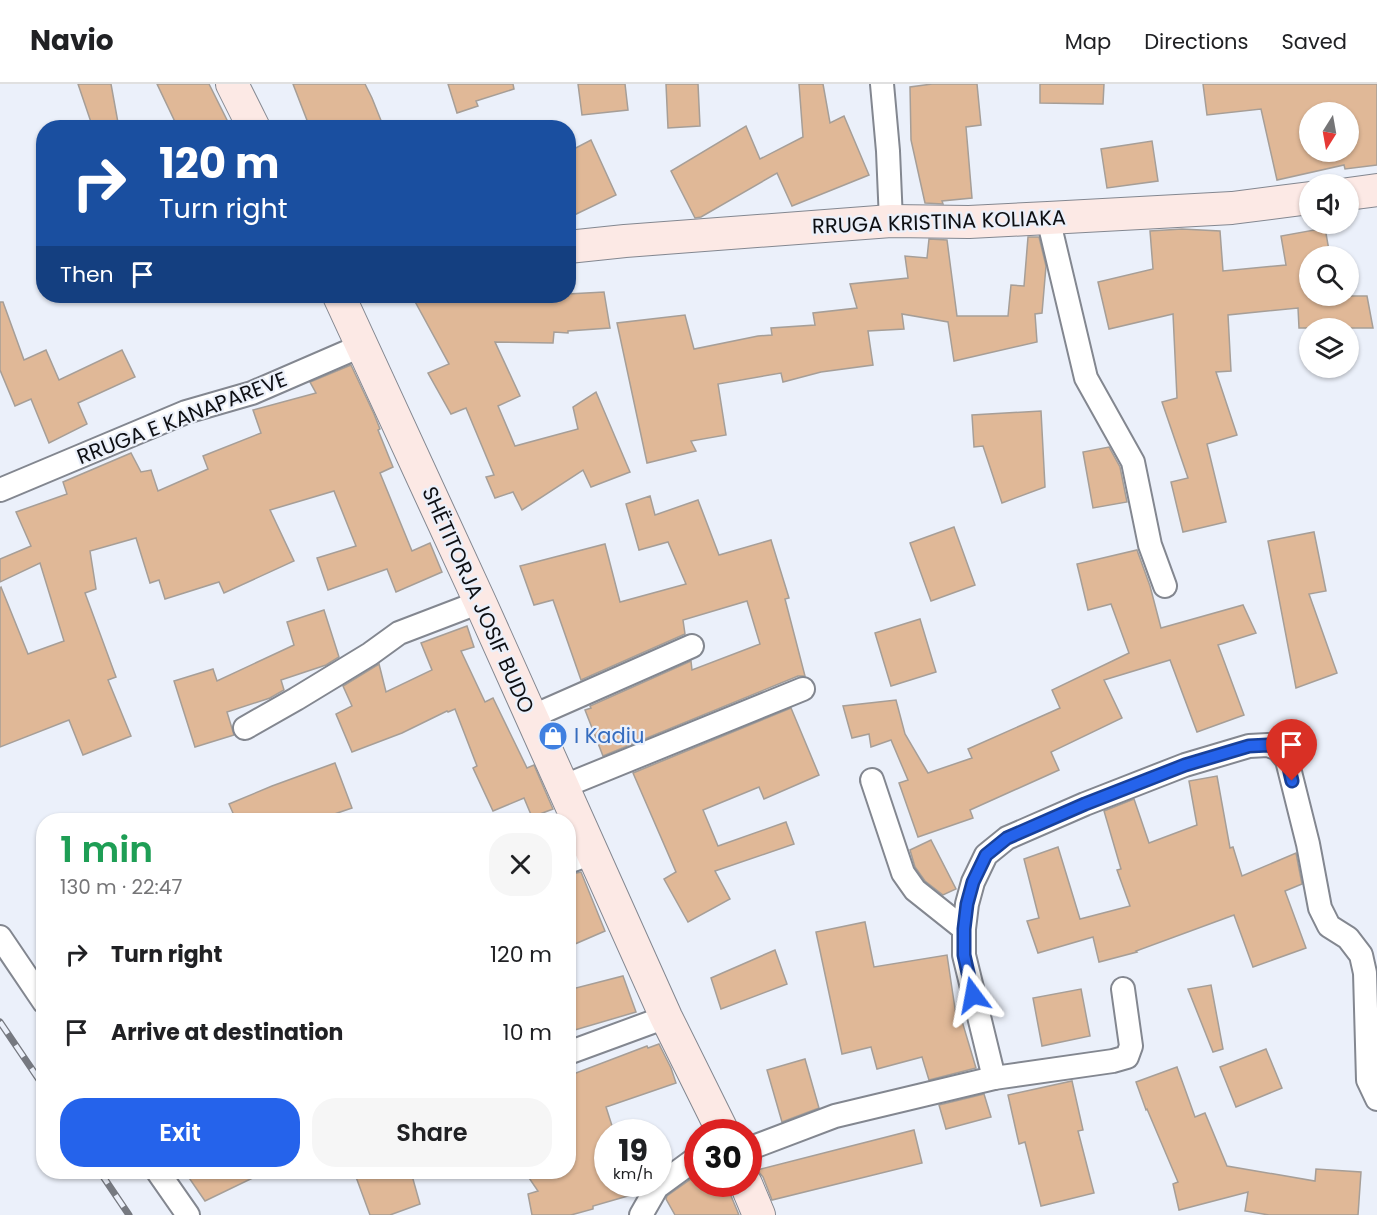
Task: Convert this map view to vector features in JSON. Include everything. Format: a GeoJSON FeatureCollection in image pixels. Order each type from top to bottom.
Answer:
{"type":"FeatureCollection","features":[{"type":"Feature","properties":{"kind":"main road"},"geometry":{"type":"LineString","coordinates":[[232,84],[250,120]]}},
{"type":"Feature","properties":{"kind":"main road"},"geometry":{"type":"LineString","coordinates":[[1359,192],[1377,190]]}},
{"type":"Feature","properties":{"kind":"main road","name":"RRUGA KRISTINA KOLIAKA"},"geometry":{"type":"LineString","coordinates":[[576,246],[891,221],[969,222],[1048,218],[1232,207],[1299,199]]}},
{"type":"Feature","properties":{"kind":"main road","name":"SHËTITORJA JOSIF BUDO"},"geometry":{"type":"LineString","coordinates":[[342,303],[480,602],[562,787],[569,813]]}},
{"type":"Feature","properties":{"kind":"main road","name":"SHËTITORJA JOSIF BUDO"},"geometry":{"type":"LineString","coordinates":[[576,841],[580,857],[666,1017],[717,1119]]}},
{"type":"Feature","properties":{"kind":"main road"},"geometry":{"type":"LineString","coordinates":[[751,1197],[759,1215]]}},
{"type":"Feature","properties":{"kind":"street"},"geometry":{"type":"LineString","coordinates":[[882,84],[891,221]]}},
{"type":"Feature","properties":{"kind":"street"},"geometry":{"type":"LineString","coordinates":[[1048,218],[1086,378],[1133,462],[1150,545],[1165,586]]}},
{"type":"Feature","properties":{"kind":"street","name":"RRUGA E KANAPAREVE"},"geometry":{"type":"LineString","coordinates":[[0,490],[186,412],[252,393],[363,345]]}},
{"type":"Feature","properties":{"kind":"street"},"geometry":{"type":"LineString","coordinates":[[245,728],[370,654],[399,633],[480,602]]}},
{"type":"Feature","properties":{"kind":"street"},"geometry":{"type":"LineString","coordinates":[[531,717],[692,646]]}},
{"type":"Feature","properties":{"kind":"street"},"geometry":{"type":"LineString","coordinates":[[562,787],[803,689]]}},
{"type":"Feature","properties":{"kind":"street"},"geometry":{"type":"LineString","coordinates":[[994,1078],[964,955],[967,904],[973,882],[986,855],[1007,838],[1085,804],[1185,765],[1249,746],[1268,745],[1278,749],[1287,759],[1308,844],[1320,908],[1329,926],[1348,938],[1361,955],[1365,973],[1368,1080],[1377,1099]]}},
{"type":"Feature","properties":{"kind":"street"},"geometry":{"type":"LineString","coordinates":[[872,780],[903,873],[915,890],[964,929]]}},
{"type":"Feature","properties":{"kind":"street"},"geometry":{"type":"LineString","coordinates":[[0,937],[36,990]]}},
{"type":"Feature","properties":{"kind":"street"},"geometry":{"type":"LineString","coordinates":[[762,1144],[835,1116],[994,1078],[1113,1062],[1127,1057],[1131,1046],[1123,989]]}},
{"type":"Feature","properties":{"kind":"street"},"geometry":{"type":"LineString","coordinates":[[576,1050],[666,1017]]}},
{"type":"Feature","properties":{"kind":"street"},"geometry":{"type":"LineString","coordinates":[[640,1215],[657,1187],[684,1168]]}},
{"type":"Feature","properties":{"kind":"street"},"geometry":{"type":"LineString","coordinates":[[163,1179],[188,1215]]}},
{"type":"Feature","properties":{"kind":"building"},"geometry":{"type":"Polygon","coordinates":[[[78,84],[111,84],[118,120],[90,120],[78,84]]]}},
{"type":"Feature","properties":{"kind":"building"},"geometry":{"type":"Polygon","coordinates":[[[157,84],[209,84],[227,120],[174,120],[157,84]]]}},
{"type":"Feature","properties":{"kind":"building"},"geometry":{"type":"Polygon","coordinates":[[[293,84],[365,84],[381,120],[307,120],[293,84]]]}},
{"type":"Feature","properties":{"kind":"building"},"geometry":{"type":"Polygon","coordinates":[[[448,84],[513,84],[514,89],[476,101],[478,106],[457,113],[448,84]]]}},
{"type":"Feature","properties":{"kind":"building"},"geometry":{"type":"Polygon","coordinates":[[[578,84],[625,84],[628,110],[582,115],[578,84]]]}},
{"type":"Feature","properties":{"kind":"building"},"geometry":{"type":"Polygon","coordinates":[[[666,84],[698,84],[700,126],[668,128],[666,84]]]}},
{"type":"Feature","properties":{"kind":"building"},"geometry":{"type":"Polygon","coordinates":[[[799,84],[823,84],[830,123],[844,116],[869,175],[792,206],[777,173],[701,217],[695,218],[671,171],[746,126],[760,159],[803,137],[799,84]]]}},
{"type":"Feature","properties":{"kind":"building"},"geometry":{"type":"Polygon","coordinates":[[[932,84],[977,84],[981,125],[966,127],[972,198],[942,201],[943,204],[925,203],[911,140],[910,87],[932,84]]]}},
{"type":"Feature","properties":{"kind":"building"},"geometry":{"type":"Polygon","coordinates":[[[1040,84],[1104,84],[1103,104],[1040,103],[1040,84]]]}},
{"type":"Feature","properties":{"kind":"building"},"geometry":{"type":"Polygon","coordinates":[[[1203,84],[1377,84],[1377,165],[1345,169],[1344,165],[1277,180],[1261,109],[1207,115],[1203,84]]]}},
{"type":"Feature","properties":{"kind":"building"},"geometry":{"type":"Polygon","coordinates":[[[591,140],[616,195],[576,214],[576,148],[591,140]]]}},
{"type":"Feature","properties":{"kind":"building"},"geometry":{"type":"Polygon","coordinates":[[[1152,141],[1158,181],[1107,188],[1101,149],[1152,141]]]}},
{"type":"Feature","properties":{"kind":"building"},"geometry":{"type":"Polygon","coordinates":[[[1182,229],[1220,231],[1223,271],[1286,265],[1281,236],[1299,233],[1326,234],[1328,246],[1299,246],[1299,306],[1359,306],[1359,296],[1367,296],[1373,328],[1359,328],[1359,318],[1299,318],[1299,328],[1298,308],[1228,315],[1231,371],[1216,372],[1237,435],[1207,444],[1226,522],[1183,532],[1171,482],[1188,478],[1162,402],[1177,398],[1173,314],[1109,329],[1098,282],[1153,269],[1150,231],[1182,229]]]}},
{"type":"Feature","properties":{"kind":"building"},"geometry":{"type":"Polygon","coordinates":[[[1028,237],[1039,237],[1046,266],[1042,313],[1035,314],[1037,342],[954,361],[948,322],[902,314],[904,329],[868,331],[873,365],[821,372],[783,382],[781,373],[718,384],[726,435],[691,441],[696,451],[647,463],[617,323],[685,315],[694,349],[772,335],[771,328],[815,325],[813,313],[857,308],[850,284],[908,278],[905,256],[927,258],[929,239],[947,240],[957,316],[1008,316],[1011,285],[1024,286],[1028,237]]]}},
{"type":"Feature","properties":{"kind":"building"},"geometry":{"type":"Polygon","coordinates":[[[604,292],[610,328],[568,331],[568,333],[554,332],[553,343],[495,342],[520,396],[498,406],[515,446],[578,429],[573,407],[596,392],[630,472],[591,487],[583,470],[522,510],[513,492],[495,498],[486,477],[494,475],[466,408],[451,414],[428,373],[449,364],[416,303],[576,303],[576,294],[604,292]]]}},
{"type":"Feature","properties":{"kind":"building"},"geometry":{"type":"Polygon","coordinates":[[[0,302],[3,302],[24,360],[46,350],[59,380],[122,350],[135,377],[78,403],[87,424],[49,443],[31,399],[15,406],[0,370],[0,302]]]}},
{"type":"Feature","properties":{"kind":"building"},"geometry":{"type":"Polygon","coordinates":[[[351,365],[374,414],[393,467],[380,473],[412,551],[430,543],[442,572],[396,592],[387,569],[328,590],[317,558],[356,546],[334,491],[270,510],[294,561],[224,593],[219,582],[165,599],[159,580],[150,583],[136,538],[90,551],[96,589],[85,593],[116,677],[108,680],[131,736],[83,755],[69,720],[0,747],[0,588],[28,654],[64,641],[40,563],[0,582],[0,559],[31,546],[16,512],[67,494],[63,482],[131,453],[141,472],[151,470],[158,491],[208,469],[203,456],[261,433],[253,410],[316,393],[310,382],[351,365]]]}},
{"type":"Feature","properties":{"kind":"building"},"geometry":{"type":"Polygon","coordinates":[[[1041,411],[1045,487],[1002,503],[983,446],[974,447],[972,415],[1041,411]]]}},
{"type":"Feature","properties":{"kind":"building"},"geometry":{"type":"Polygon","coordinates":[[[1109,447],[1120,467],[1127,502],[1093,508],[1083,452],[1109,447]]]}},
{"type":"Feature","properties":{"kind":"building"},"geometry":{"type":"Polygon","coordinates":[[[650,496],[655,515],[698,500],[719,555],[771,540],[789,598],[785,599],[805,676],[798,676],[603,756],[585,710],[591,708],[590,706],[691,661],[692,670],[760,644],[747,601],[683,620],[685,634],[581,680],[553,600],[534,605],[520,566],[605,544],[620,602],[686,584],[668,542],[639,550],[626,504],[650,496]]]}},
{"type":"Feature","properties":{"kind":"building"},"geometry":{"type":"Polygon","coordinates":[[[954,527],[975,585],[931,601],[910,543],[954,527]]]}},
{"type":"Feature","properties":{"kind":"building"},"geometry":{"type":"Polygon","coordinates":[[[1314,532],[1326,591],[1309,594],[1337,673],[1296,688],[1268,541],[1314,532]]]}},
{"type":"Feature","properties":{"kind":"building"},"geometry":{"type":"Polygon","coordinates":[[[1137,550],[1150,586],[1161,628],[1243,605],[1256,633],[1218,645],[1244,715],[1197,732],[1170,660],[1104,680],[1122,718],[1051,752],[1059,770],[970,810],[973,818],[918,837],[899,783],[908,780],[891,740],[871,747],[869,734],[852,738],[843,706],[896,700],[905,734],[928,773],[972,758],[968,749],[1060,708],[1052,690],[1129,653],[1111,604],[1088,610],[1077,564],[1137,550]]]}},
{"type":"Feature","properties":{"kind":"building"},"geometry":{"type":"Polygon","coordinates":[[[324,610],[339,657],[326,665],[281,680],[284,690],[270,698],[227,712],[234,735],[195,747],[174,681],[213,669],[217,681],[294,645],[287,622],[324,610]]]}},
{"type":"Feature","properties":{"kind":"building"},"geometry":{"type":"Polygon","coordinates":[[[920,619],[936,672],[891,686],[875,633],[920,619]]]}},
{"type":"Feature","properties":{"kind":"building"},"geometry":{"type":"Polygon","coordinates":[[[467,626],[474,647],[461,651],[485,702],[493,698],[527,768],[534,765],[553,809],[542,813],[530,813],[524,798],[493,811],[473,768],[477,766],[455,709],[352,752],[336,714],[352,706],[343,686],[379,664],[386,692],[432,670],[421,643],[467,626]]]}},
{"type":"Feature","properties":{"kind":"building"},"geometry":{"type":"Polygon","coordinates":[[[791,708],[819,775],[764,799],[759,787],[703,810],[718,846],[786,822],[794,844],[715,871],[730,899],[688,922],[664,879],[676,872],[633,773],[791,708]]]}},
{"type":"Feature","properties":{"kind":"building"},"geometry":{"type":"Polygon","coordinates":[[[335,763],[352,808],[337,813],[233,813],[229,804],[335,763]]]}},
{"type":"Feature","properties":{"kind":"building"},"geometry":{"type":"Polygon","coordinates":[[[1217,776],[1230,848],[1233,847],[1242,876],[1296,853],[1302,884],[1285,891],[1306,948],[1253,967],[1234,915],[1137,952],[1099,962],[1093,937],[1038,953],[1027,921],[1039,918],[1024,859],[1058,847],[1080,919],[1130,906],[1117,870],[1121,869],[1104,811],[1134,799],[1149,843],[1197,825],[1189,781],[1217,776]]]}},
{"type":"Feature","properties":{"kind":"building"},"geometry":{"type":"Polygon","coordinates":[[[931,840],[956,889],[943,895],[925,881],[915,867],[910,850],[931,840]]]}},
{"type":"Feature","properties":{"kind":"building"},"geometry":{"type":"Polygon","coordinates":[[[581,872],[605,931],[576,944],[576,873],[581,872]]]}},
{"type":"Feature","properties":{"kind":"building"},"geometry":{"type":"Polygon","coordinates":[[[865,922],[874,967],[947,955],[957,1022],[962,1021],[976,1068],[929,1080],[922,1057],[877,1069],[871,1047],[842,1054],[816,932],[865,922]]]}},
{"type":"Feature","properties":{"kind":"building"},"geometry":{"type":"Polygon","coordinates":[[[775,950],[787,984],[721,1009],[711,978],[775,950]]]}},
{"type":"Feature","properties":{"kind":"building"},"geometry":{"type":"Polygon","coordinates":[[[623,976],[636,1012],[576,1030],[576,988],[623,976]]]}},
{"type":"Feature","properties":{"kind":"building"},"geometry":{"type":"Polygon","coordinates":[[[1211,985],[1223,1049],[1213,1052],[1188,989],[1211,985]]]}},
{"type":"Feature","properties":{"kind":"building"},"geometry":{"type":"Polygon","coordinates":[[[1081,989],[1090,1036],[1042,1046],[1033,998],[1081,989]]]}},
{"type":"Feature","properties":{"kind":"building"},"geometry":{"type":"Polygon","coordinates":[[[659,1044],[676,1083],[606,1107],[610,1119],[594,1119],[594,1197],[624,1197],[571,1215],[532,1215],[528,1194],[538,1191],[530,1179],[576,1179],[576,1073],[647,1046],[648,1048],[659,1044]]]}},
{"type":"Feature","properties":{"kind":"building"},"geometry":{"type":"Polygon","coordinates":[[[1266,1049],[1282,1088],[1236,1107],[1220,1067],[1266,1049]]]}},
{"type":"Feature","properties":{"kind":"building"},"geometry":{"type":"Polygon","coordinates":[[[805,1059],[819,1108],[782,1122],[767,1070],[805,1059]]]}},
{"type":"Feature","properties":{"kind":"building"},"geometry":{"type":"Polygon","coordinates":[[[1177,1067],[1195,1117],[1205,1113],[1227,1166],[1315,1181],[1316,1169],[1361,1172],[1358,1215],[1269,1215],[1245,1211],[1248,1192],[1179,1210],[1173,1184],[1178,1182],[1136,1082],[1177,1067]]]}},
{"type":"Feature","properties":{"kind":"building"},"geometry":{"type":"Polygon","coordinates":[[[1072,1081],[1083,1130],[1078,1131],[1094,1193],[1041,1206],[1025,1142],[1019,1144],[1008,1095],[1072,1081]]]}},
{"type":"Feature","properties":{"kind":"building"},"geometry":{"type":"Polygon","coordinates":[[[984,1094],[991,1117],[946,1129],[939,1105],[984,1094]]]}},
{"type":"Feature","properties":{"kind":"building"},"geometry":{"type":"Polygon","coordinates":[[[914,1130],[922,1163],[772,1200],[762,1176],[762,1169],[914,1130]]]}},
{"type":"Feature","properties":{"kind":"building"},"geometry":{"type":"Polygon","coordinates":[[[190,1179],[251,1179],[205,1201],[190,1179]]]}},
{"type":"Feature","properties":{"kind":"building"},"geometry":{"type":"Polygon","coordinates":[[[357,1179],[413,1179],[420,1204],[390,1215],[370,1215],[357,1179]]]}},
{"type":"Feature","properties":{"kind":"building"},"geometry":{"type":"Polygon","coordinates":[[[684,1184],[684,1197],[732,1197],[739,1215],[675,1215],[666,1199],[672,1197],[672,1192],[684,1184]]]}},
{"type":"Feature","properties":{"kind":"railway"},"geometry":{"type":"LineString","coordinates":[[0,1022],[36,1075]]}},
{"type":"Feature","properties":{"kind":"railway"},"geometry":{"type":"LineString","coordinates":[[105,1179],[129,1215]]}},
{"type":"Feature","properties":{"kind":"place","name":"I Kadiu"},"geometry":{"type":"Point","coordinates":[553,736]}},
{"type":"Feature","properties":{"kind":"route"},"geometry":{"type":"LineString","coordinates":[[973,995],[964,955],[967,904],[973,882],[986,855],[1007,838],[1085,804],[1185,765],[1249,746],[1268,745],[1278,749],[1287,759],[1292,781]]}}]}
